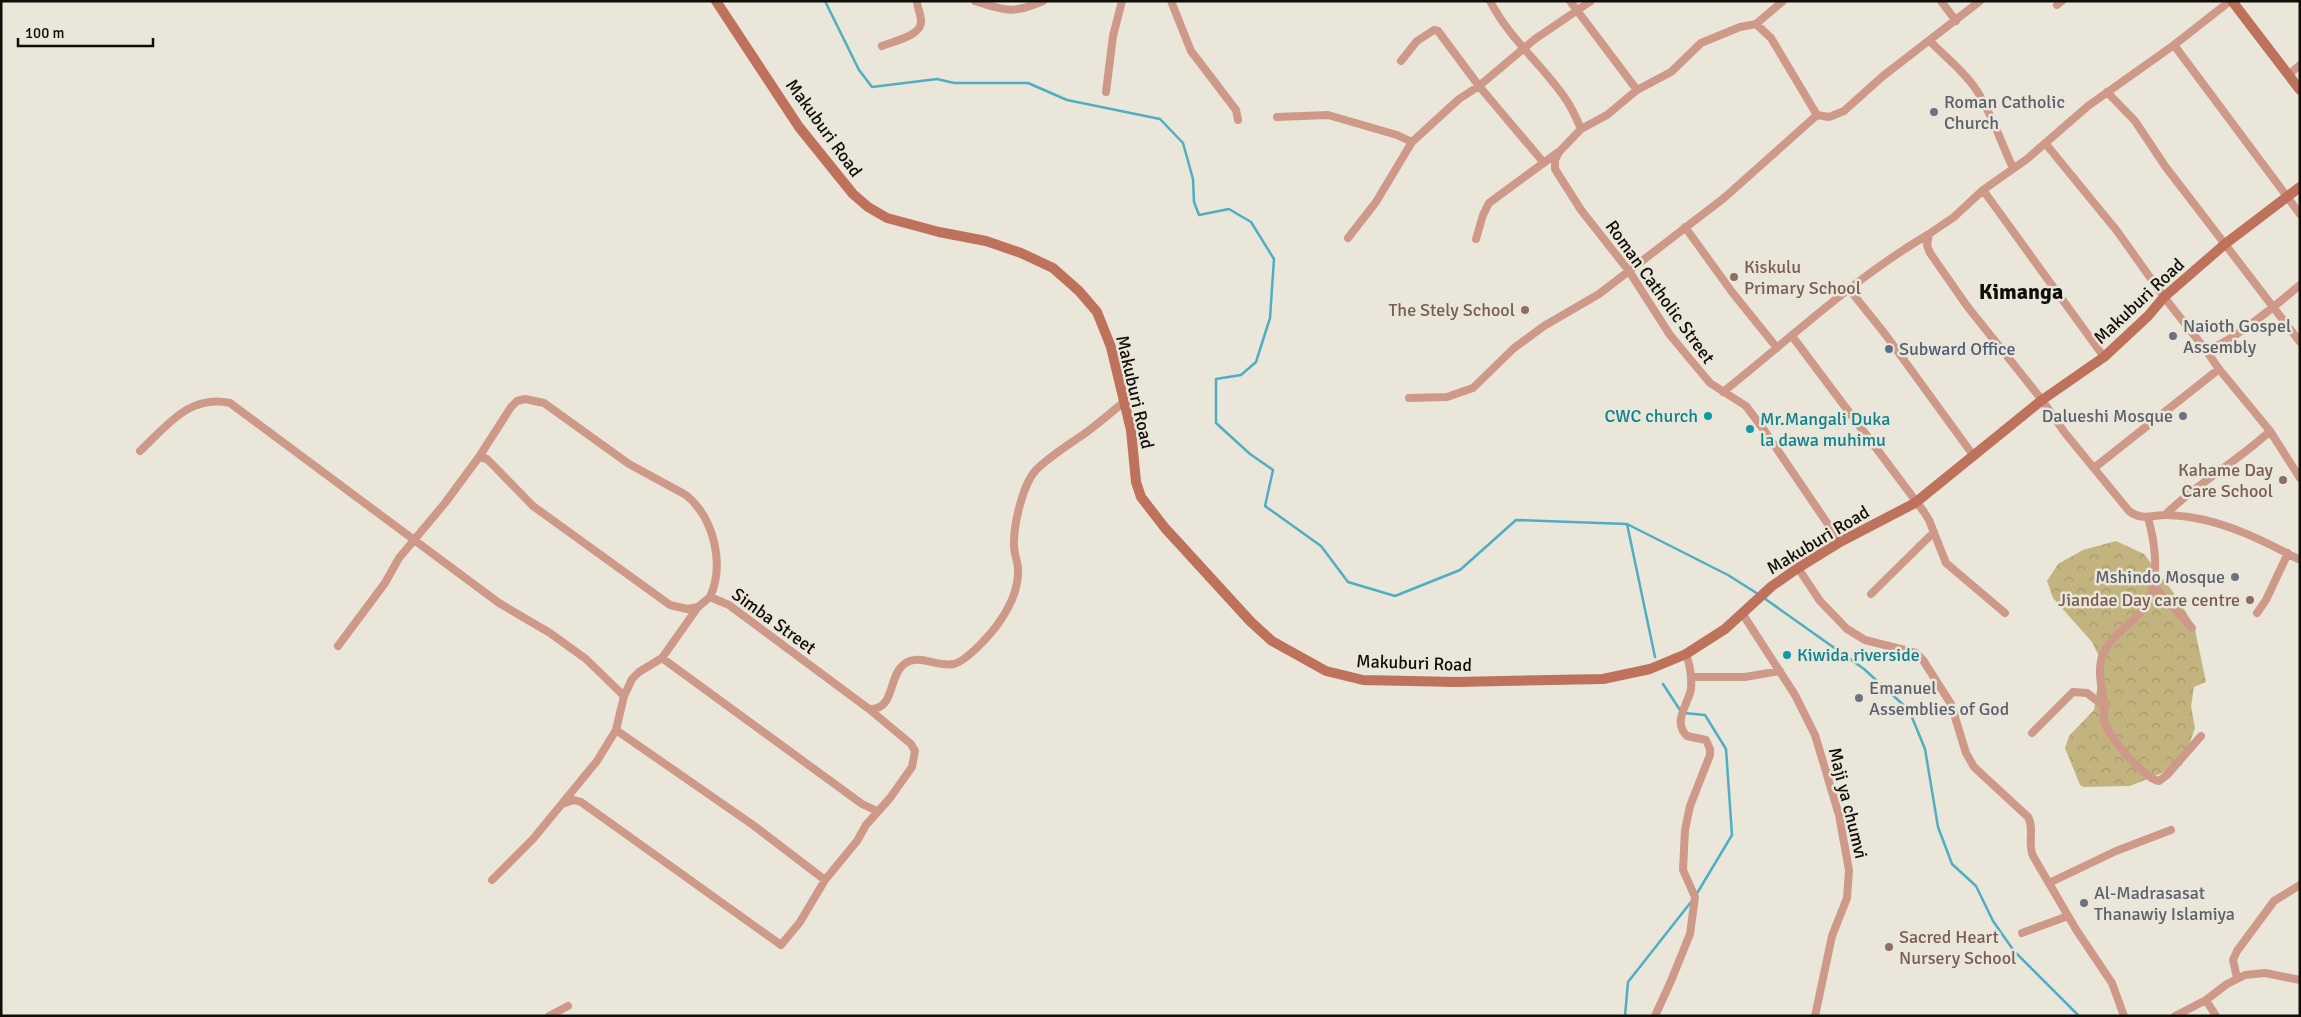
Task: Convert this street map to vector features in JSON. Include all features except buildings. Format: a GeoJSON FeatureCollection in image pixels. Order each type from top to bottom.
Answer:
{"type":"FeatureCollection","features":[{"type":"Feature","properties":{"kind":"street","name":"Makuburi Road"},"geometry":{"type":"LineString","coordinates":[[716,1],[799,127],[853,194],[868,207],[888,218],[939,232],[986,241],[1021,253],[1053,268],[1079,291],[1097,312],[1112,347],[1123,403],[1131,430],[1136,482],[1141,497],[1165,528],[1251,622],[1272,641],[1326,671],[1371,680],[1456,682],[1603,679],[1650,669],[1686,654],[1725,629],[1772,586],[1798,568],[1840,542],[1915,502],[2042,400],[2104,356],[2148,316],[2164,297],[2225,244],[2300,187]]}},
{"type":"Feature","properties":{"kind":"street"},"geometry":{"type":"LineString","coordinates":[[882,46],[908,36],[920,28],[922,23],[917,1]]}},
{"type":"Feature","properties":{"kind":"street"},"geometry":{"type":"LineString","coordinates":[[975,1],[1011,11],[1023,10],[1043,1]]}},
{"type":"Feature","properties":{"kind":"street"},"geometry":{"type":"LineString","coordinates":[[1106,92],[1113,36],[1122,1]]}},
{"type":"Feature","properties":{"kind":"street"},"geometry":{"type":"LineString","coordinates":[[1171,1],[1191,51],[1236,110],[1238,120]]}},
{"type":"Feature","properties":{"kind":"street"},"geometry":{"type":"LineString","coordinates":[[1490,1],[1499,19],[1567,101],[1581,129]]}},
{"type":"Feature","properties":{"kind":"street"},"geometry":{"type":"LineString","coordinates":[[1570,1],[1637,90]]}},
{"type":"Feature","properties":{"kind":"street"},"geometry":{"type":"LineString","coordinates":[[1348,238],[1376,202],[1412,142],[1459,99],[1479,86],[1524,48],[1591,1]]}},
{"type":"Feature","properties":{"kind":"street"},"geometry":{"type":"LineString","coordinates":[[1476,239],[1489,202],[1559,152],[1577,136],[1581,129],[1607,115],[1628,100],[1637,90],[1671,72],[1701,43],[1740,27],[1756,24],[1783,1]]}},
{"type":"Feature","properties":{"kind":"street"},"geometry":{"type":"LineString","coordinates":[[1941,1],[1956,22]]}},
{"type":"Feature","properties":{"kind":"street"},"geometry":{"type":"LineString","coordinates":[[1756,24],[1771,38],[1817,115],[1829,117],[1844,111],[1884,76],[1956,22],[1980,1]]}},
{"type":"Feature","properties":{"kind":"street"},"geometry":{"type":"LineString","coordinates":[[1723,392],[1849,289],[1954,216],[1983,190],[2045,143],[2107,92],[2174,45],[2231,1],[2300,90]]}},
{"type":"Feature","properties":{"kind":"street"},"geometry":{"type":"LineString","coordinates":[[1401,61],[1417,41],[1436,30],[1479,86],[1544,163]]}},
{"type":"Feature","properties":{"kind":"street"},"geometry":{"type":"LineString","coordinates":[[1930,41],[1960,69],[1977,89],[2013,168]]}},
{"type":"Feature","properties":{"kind":"street"},"geometry":{"type":"LineString","coordinates":[[2174,45],[2300,214]]}},
{"type":"Feature","properties":{"kind":"street"},"geometry":{"type":"LineString","coordinates":[[2288,74],[2300,65]]}},
{"type":"Feature","properties":{"kind":"street"},"geometry":{"type":"LineString","coordinates":[[2107,92],[2135,121],[2165,166],[2300,342]]}},
{"type":"Feature","properties":{"kind":"street"},"geometry":{"type":"LineString","coordinates":[[1277,117],[1328,115],[1397,135],[1412,142]]}},
{"type":"Feature","properties":{"kind":"street"},"geometry":{"type":"LineString","coordinates":[[1409,398],[1448,397],[1473,388],[1514,348],[1544,326],[1599,294],[1748,178],[1817,115]]}},
{"type":"Feature","properties":{"kind":"street"},"geometry":{"type":"LineString","coordinates":[[2045,143],[2117,231],[2219,369],[2270,430],[2300,478]]}},
{"type":"Feature","properties":{"kind":"street","name":"Roman Catholic Street"},"geometry":{"type":"LineString","coordinates":[[1559,152],[1555,160],[1555,169],[1582,210],[1629,271],[1670,335],[1710,383],[1738,399],[1746,406],[1840,542]]}},
{"type":"Feature","properties":{"kind":"street"},"geometry":{"type":"LineString","coordinates":[[1983,190],[2104,356]]}},
{"type":"Feature","properties":{"kind":"street"},"geometry":{"type":"LineString","coordinates":[[1685,226],[1732,292],[1778,348]]}},
{"type":"Feature","properties":{"kind":"street"},"geometry":{"type":"LineString","coordinates":[[1929,234],[1927,245],[1930,253],[1967,306],[2042,400],[2065,433],[2129,511],[2139,518],[2165,515],[2214,522],[2252,535],[2300,560]]}},
{"type":"Feature","properties":{"kind":"street"},"geometry":{"type":"LineString","coordinates":[[2205,349],[2218,346],[2274,307],[2300,285]]}},
{"type":"Feature","properties":{"kind":"street"},"geometry":{"type":"LineString","coordinates":[[1849,289],[1885,334],[1973,456]]}},
{"type":"Feature","properties":{"kind":"street"},"geometry":{"type":"LineString","coordinates":[[1792,336],[1930,520],[1942,557],[1950,568],[2005,613]]}},
{"type":"Feature","properties":{"kind":"street"},"geometry":{"type":"LineString","coordinates":[[2094,468],[2219,369]]}},
{"type":"Feature","properties":{"kind":"street"},"geometry":{"type":"LineString","coordinates":[[338,646],[385,583],[398,558],[445,503],[479,457],[511,407],[517,401],[525,399],[544,403],[628,464],[686,495],[694,502],[709,528],[718,562],[714,588],[710,597]]}},
{"type":"Feature","properties":{"kind":"street"},"geometry":{"type":"LineString","coordinates":[[140,451],[171,422],[193,405],[205,401],[218,400],[230,403],[499,603],[550,633],[586,659],[624,696]]}},
{"type":"Feature","properties":{"kind":"street"},"geometry":{"type":"LineString","coordinates":[[869,709],[875,709],[886,703],[901,667],[909,661],[918,658],[932,663],[952,664],[965,657],[982,642],[1000,621],[1016,594],[1017,578],[1013,543],[1026,486],[1036,470],[1123,403]]}},
{"type":"Feature","properties":{"kind":"street"},"geometry":{"type":"LineString","coordinates":[[2165,515],[2184,496],[2242,455],[2270,430]]}},
{"type":"Feature","properties":{"kind":"street"},"geometry":{"type":"LineString","coordinates":[[479,457],[487,459],[533,506],[670,605],[687,609],[698,607]]}},
{"type":"Feature","properties":{"kind":"street"},"geometry":{"type":"LineString","coordinates":[[2148,518],[2153,534],[2154,585],[2146,605],[2114,637],[2103,654],[2100,668],[2104,720],[2111,734],[2134,762],[2154,781],[2159,781],[2167,775],[2201,736]]}},
{"type":"Feature","properties":{"kind":"street"},"geometry":{"type":"LineString","coordinates":[[1871,594],[1934,532]]}},
{"type":"Feature","properties":{"kind":"street"},"geometry":{"type":"LineString","coordinates":[[2257,613],[2266,600],[2288,554]]}},
{"type":"Feature","properties":{"kind":"street"},"geometry":{"type":"LineString","coordinates":[[1798,568],[1820,601],[1847,628],[1866,640],[1916,653],[1923,660],[1951,704],[1966,753],[1974,767],[2028,817],[2032,824],[2030,850],[2068,916],[2112,983],[2124,1016]]}},
{"type":"Feature","properties":{"kind":"street"},"geometry":{"type":"LineString","coordinates":[[2154,585],[2192,628]]}},
{"type":"Feature","properties":{"kind":"street","name":"Simba Street"},"geometry":{"type":"LineString","coordinates":[[492,880],[532,839],[597,761],[616,730],[624,696],[639,672],[662,658],[698,607],[710,597],[729,605],[869,709],[911,744],[915,751],[912,767],[890,798],[876,811]]}},
{"type":"Feature","properties":{"kind":"street","name":"Maji ya chumvi"},"geometry":{"type":"LineString","coordinates":[[1742,613],[1780,671],[1815,735],[1839,815],[1849,870],[1847,898],[1832,936],[1815,1016]]}},
{"type":"Feature","properties":{"kind":"street"},"geometry":{"type":"LineString","coordinates":[[1655,1016],[1688,940],[1695,897],[1684,870],[1684,830],[1690,806],[1707,765],[1710,749],[1706,740],[1687,736],[1680,724],[1690,690],[1691,677],[1686,654]]}},
{"type":"Feature","properties":{"kind":"street"},"geometry":{"type":"LineString","coordinates":[[560,805],[568,800],[581,802],[781,945],[800,922],[825,880],[857,841],[876,811],[847,794],[662,658]]}},
{"type":"Feature","properties":{"kind":"street"},"geometry":{"type":"LineString","coordinates":[[1691,677],[1745,676],[1780,671]]}},
{"type":"Feature","properties":{"kind":"street"},"geometry":{"type":"LineString","coordinates":[[2032,733],[2073,692],[2087,693],[2104,707]]}},
{"type":"Feature","properties":{"kind":"street"},"geometry":{"type":"LineString","coordinates":[[616,730],[753,826],[825,880]]}},
{"type":"Feature","properties":{"kind":"street"},"geometry":{"type":"LineString","coordinates":[[2049,883],[2116,851],[2170,830]]}},
{"type":"Feature","properties":{"kind":"street"},"geometry":{"type":"LineString","coordinates":[[2237,978],[2233,960],[2237,951],[2274,900],[2300,886]]}},
{"type":"Feature","properties":{"kind":"street"},"geometry":{"type":"LineString","coordinates":[[2022,933],[2068,916]]}},
{"type":"Feature","properties":{"kind":"street"},"geometry":{"type":"LineString","coordinates":[[2175,1016],[2206,1000],[2214,992],[2237,978],[2264,973],[2300,980]]}},
{"type":"Feature","properties":{"kind":"street"},"geometry":{"type":"LineString","coordinates":[[2206,1000],[2216,1016]]}},
{"type":"Feature","properties":{"kind":"street"},"geometry":{"type":"LineString","coordinates":[[549,1016],[568,1006]]}},
{"type":"Feature","properties":{"kind":"green space"},"geometry":{"type":"Polygon","coordinates":[[[2116,541],[2144,554],[2173,592],[2194,625],[2206,682],[2194,687],[2191,706],[2195,728],[2182,765],[2130,786],[2084,787],[2080,785],[2065,748],[2069,736],[2094,710],[2099,677],[2099,656],[2092,642],[2053,598],[2047,581],[2058,564],[2083,550],[2116,541]]]}},
{"type":"Feature","properties":{"kind":"waterway"},"geometry":{"type":"LineString","coordinates":[[825,1],[859,70],[872,87],[937,79],[954,83],[1028,83],[1067,100],[1160,119],[1183,143],[1193,179],[1194,202],[1199,215],[1229,209],[1251,222],[1274,259],[1270,318],[1256,362],[1241,375],[1216,379],[1216,423],[1250,454],[1273,470],[1265,506],[1321,546],[1348,582],[1395,596],[1460,570],[1516,520],[1627,524],[1728,575],[1758,594]]}},
{"type":"Feature","properties":{"kind":"waterway"},"geometry":{"type":"LineString","coordinates":[[1627,524],[1655,657]]}},
{"type":"Feature","properties":{"kind":"waterway"},"geometry":{"type":"LineString","coordinates":[[1764,598],[1864,669],[1909,710],[1925,749],[1938,827],[1952,864],[1976,886],[1993,921],[2014,951],[2079,1016]]}},
{"type":"Feature","properties":{"kind":"waterway"},"geometry":{"type":"LineString","coordinates":[[1663,684],[1680,710]]}},
{"type":"Feature","properties":{"kind":"waterway"},"geometry":{"type":"LineString","coordinates":[[1684,713],[1705,715],[1726,749],[1732,835],[1696,895]]}},
{"type":"Feature","properties":{"kind":"waterway"},"geometry":{"type":"LineString","coordinates":[[1625,1016],[1628,982],[1691,902]]}},
{"type":"Feature","properties":{"kind":"place","name":"Roman Catholic Church"},"geometry":{"type":"Point","coordinates":[1934,112]}},
{"type":"Feature","properties":{"kind":"place","name":"Kiskulu Primary School"},"geometry":{"type":"Point","coordinates":[1734,277]}},
{"type":"Feature","properties":{"kind":"place","name":"The Stely School"},"geometry":{"type":"Point","coordinates":[1525,310]}},
{"type":"Feature","properties":{"kind":"place","name":"Naioth Gospel Assembly"},"geometry":{"type":"Point","coordinates":[2173,336]}},
{"type":"Feature","properties":{"kind":"place","name":"Subward Office"},"geometry":{"type":"Point","coordinates":[1889,349]}},
{"type":"Feature","properties":{"kind":"place","name":"CWC church"},"geometry":{"type":"Point","coordinates":[1708,416]}},
{"type":"Feature","properties":{"kind":"place","name":"Dalueshi Mosque"},"geometry":{"type":"Point","coordinates":[2183,416]}},
{"type":"Feature","properties":{"kind":"place","name":"Mr.Mangali Duka la dawa muhimu"},"geometry":{"type":"Point","coordinates":[1750,429]}},
{"type":"Feature","properties":{"kind":"place","name":"Kahame Day Care School"},"geometry":{"type":"Point","coordinates":[2283,480]}},
{"type":"Feature","properties":{"kind":"place","name":"Mshindo Mosque"},"geometry":{"type":"Point","coordinates":[2235,577]}},
{"type":"Feature","properties":{"kind":"place","name":"Jiandae Day care centre"},"geometry":{"type":"Point","coordinates":[2250,600]}},
{"type":"Feature","properties":{"kind":"place","name":"Kiwida riverside"},"geometry":{"type":"Point","coordinates":[1787,655]}},
{"type":"Feature","properties":{"kind":"place","name":"Emanuel Assemblies of God"},"geometry":{"type":"Point","coordinates":[1859,698]}},
{"type":"Feature","properties":{"kind":"place","name":"Al-Madrasasat Thanawiy Islamiya"},"geometry":{"type":"Point","coordinates":[2084,903]}},
{"type":"Feature","properties":{"kind":"place","name":"Sacred Heart Nursery School"},"geometry":{"type":"Point","coordinates":[1889,947]}},
{"type":"Feature","properties":{"kind":"district","name":"Kimanga"},"geometry":{"type":"Point","coordinates":[2021,291]}}]}
